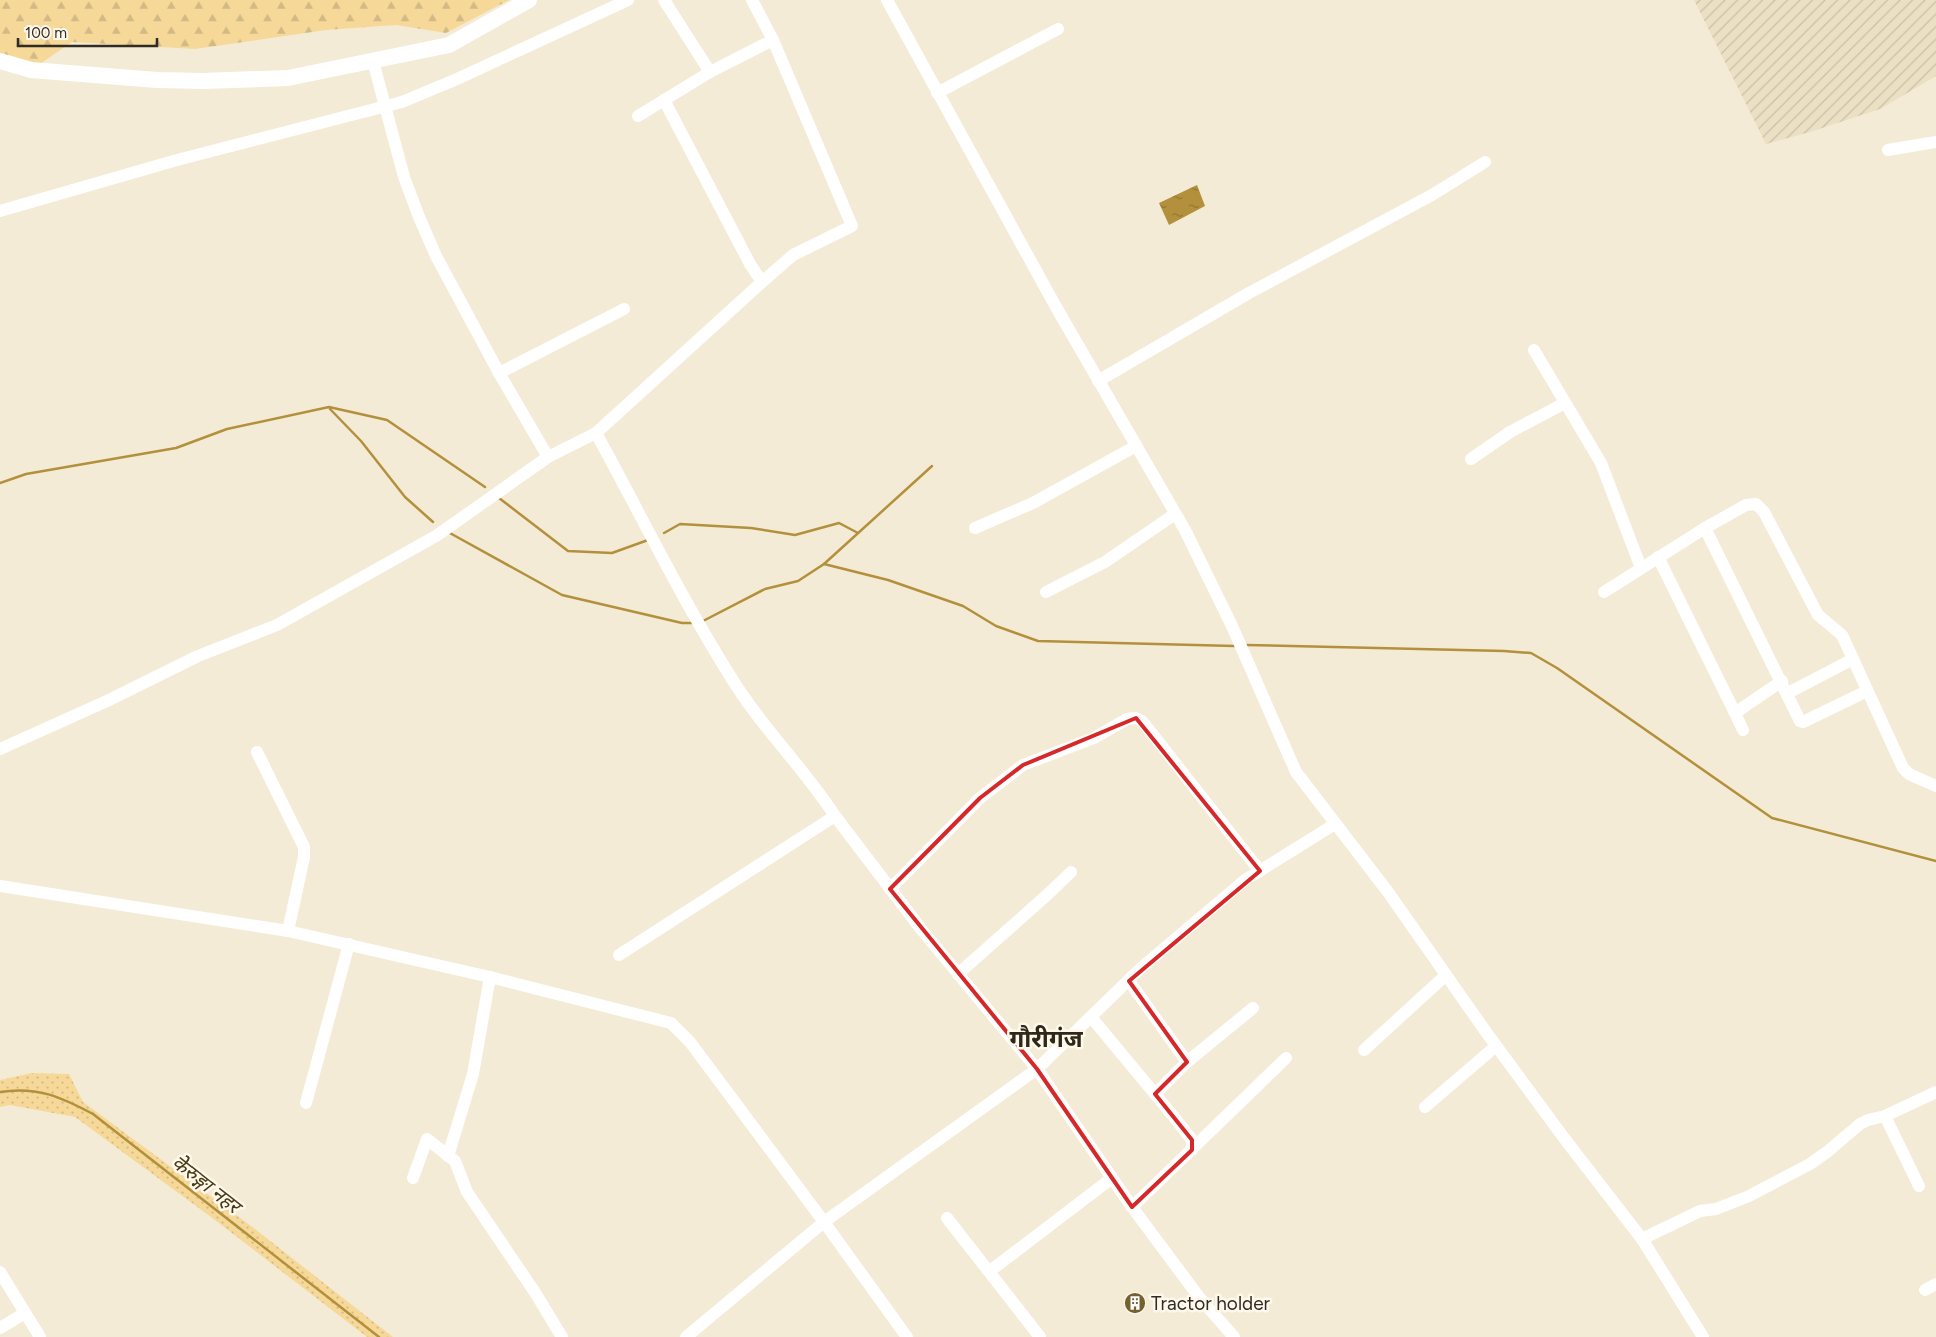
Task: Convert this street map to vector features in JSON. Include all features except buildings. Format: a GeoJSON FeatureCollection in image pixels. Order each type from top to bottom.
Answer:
{"type":"FeatureCollection","features":[{"type":"Feature","properties":{"kind":"main road"},"geometry":{"type":"LineString","coordinates":[[0,61],[32,70],[156,80],[203,81],[288,78],[449,45],[529,0]]}},
{"type":"Feature","properties":{"kind":"street"},"geometry":{"type":"LineString","coordinates":[[0,211],[177,160],[386,108],[458,79],[628,0]]}},
{"type":"Feature","properties":{"kind":"street"},"geometry":{"type":"LineString","coordinates":[[664,0],[710,72]]}},
{"type":"Feature","properties":{"kind":"street"},"geometry":{"type":"LineString","coordinates":[[0,749],[107,701],[198,656],[277,625],[436,536],[548,457],[596,433],[793,255],[852,226],[773,40],[752,0]]}},
{"type":"Feature","properties":{"kind":"street"},"geometry":{"type":"LineString","coordinates":[[887,0],[1098,381],[1176,514],[1232,626],[1296,772],[1388,892],[1496,1046],[1642,1239],[1703,1337]]}},
{"type":"Feature","properties":{"kind":"street"},"geometry":{"type":"LineString","coordinates":[[937,93],[1058,29]]}},
{"type":"Feature","properties":{"kind":"street"},"geometry":{"type":"LineString","coordinates":[[638,116],[710,72],[773,40]]}},
{"type":"Feature","properties":{"kind":"street"},"geometry":{"type":"LineString","coordinates":[[373,61],[404,177],[436,256],[548,457]]}},
{"type":"Feature","properties":{"kind":"street"},"geometry":{"type":"LineString","coordinates":[[664,100],[750,264],[762,282]]}},
{"type":"Feature","properties":{"kind":"street"},"geometry":{"type":"LineString","coordinates":[[1888,150],[1936,142]]}},
{"type":"Feature","properties":{"kind":"street"},"geometry":{"type":"LineString","coordinates":[[1098,381],[1249,293],[1432,195],[1485,162]]}},
{"type":"Feature","properties":{"kind":"street"},"geometry":{"type":"LineString","coordinates":[[499,372],[624,309]]}},
{"type":"Feature","properties":{"kind":"street"},"geometry":{"type":"LineString","coordinates":[[1534,350],[1601,463],[1640,568]]}},
{"type":"Feature","properties":{"kind":"street"},"geometry":{"type":"LineString","coordinates":[[1471,459],[1510,432],[1565,403]]}},
{"type":"Feature","properties":{"kind":"street"},"geometry":{"type":"LineString","coordinates":[[596,433],[732,680],[890,889],[1037,1069],[1132,1207],[1198,1296],[1234,1337]]}},
{"type":"Feature","properties":{"kind":"street"},"geometry":{"type":"LineString","coordinates":[[975,528],[1033,503],[1136,446]]}},
{"type":"Feature","properties":{"kind":"street"},"geometry":{"type":"LineString","coordinates":[[1604,592],[1705,528],[1746,505],[1756,504],[1764,512],[1818,615],[1842,634],[1903,768],[1909,774],[1936,786]]}},
{"type":"Feature","properties":{"kind":"street"},"geometry":{"type":"LineString","coordinates":[[1046,592],[1105,562],[1176,514]]}},
{"type":"Feature","properties":{"kind":"street"},"geometry":{"type":"LineString","coordinates":[[1705,528],[1785,687],[1798,718],[1803,722],[1867,691]]}},
{"type":"Feature","properties":{"kind":"street"},"geometry":{"type":"LineString","coordinates":[[1658,557],[1743,730]]}},
{"type":"Feature","properties":{"kind":"street"},"geometry":{"type":"LineString","coordinates":[[1735,713],[1785,687],[1853,659]]}},
{"type":"Feature","properties":{"kind":"street"},"geometry":{"type":"LineString","coordinates":[[890,889],[973,804],[1012,772],[1023,765],[1094,738],[1127,719],[1136,718],[1142,721],[1260,871]]}},
{"type":"Feature","properties":{"kind":"street"},"geometry":{"type":"LineString","coordinates":[[257,752],[304,847],[304,857],[288,931]]}},
{"type":"Feature","properties":{"kind":"street"},"geometry":{"type":"LineString","coordinates":[[618,955],[835,816]]}},
{"type":"Feature","properties":{"kind":"street"},"geometry":{"type":"LineString","coordinates":[[686,1337],[824,1222],[1037,1069],[1128,981],[1245,880],[1335,824]]}},
{"type":"Feature","properties":{"kind":"street"},"geometry":{"type":"LineString","coordinates":[[958,974],[1047,896],[1071,872]]}},
{"type":"Feature","properties":{"kind":"street"},"geometry":{"type":"LineString","coordinates":[[0,886],[288,931],[490,977],[671,1023],[690,1042],[907,1337]]}},
{"type":"Feature","properties":{"kind":"street"},"geometry":{"type":"LineString","coordinates":[[306,1104],[349,944]]}},
{"type":"Feature","properties":{"kind":"street"},"geometry":{"type":"LineString","coordinates":[[1364,1050],[1446,975]]}},
{"type":"Feature","properties":{"kind":"street"},"geometry":{"type":"LineString","coordinates":[[448,1156],[473,1074],[490,977]]}},
{"type":"Feature","properties":{"kind":"street"},"geometry":{"type":"LineString","coordinates":[[1128,981],[1187,1062]]}},
{"type":"Feature","properties":{"kind":"street"},"geometry":{"type":"LineString","coordinates":[[1156,1094],[1187,1062],[1253,1008]]}},
{"type":"Feature","properties":{"kind":"street"},"geometry":{"type":"LineString","coordinates":[[1091,1017],[1192,1140],[1192,1150]]}},
{"type":"Feature","properties":{"kind":"street"},"geometry":{"type":"LineString","coordinates":[[1425,1106],[1496,1046]]}},
{"type":"Feature","properties":{"kind":"street"},"geometry":{"type":"LineString","coordinates":[[1132,1207],[1286,1058]]}},
{"type":"Feature","properties":{"kind":"street"},"geometry":{"type":"LineString","coordinates":[[1642,1239],[1700,1211],[1716,1210],[1749,1196],[1810,1164],[1860,1124],[1875,1117],[1885,1116],[1936,1092]]}},
{"type":"Feature","properties":{"kind":"street"},"geometry":{"type":"LineString","coordinates":[[1885,1116],[1919,1186]]}},
{"type":"Feature","properties":{"kind":"street"},"geometry":{"type":"LineString","coordinates":[[414,1178],[426,1139],[455,1161],[467,1192],[536,1294],[562,1337]]}},
{"type":"Feature","properties":{"kind":"street"},"geometry":{"type":"LineString","coordinates":[[990,1271],[1112,1178]]}},
{"type":"Feature","properties":{"kind":"street"},"geometry":{"type":"LineString","coordinates":[[947,1218],[1040,1337]]}},
{"type":"Feature","properties":{"kind":"street"},"geometry":{"type":"LineString","coordinates":[[0,1272],[40,1337]]}},
{"type":"Feature","properties":{"kind":"street"},"geometry":{"type":"LineString","coordinates":[[0,1328],[25,1312]]}},
{"type":"Feature","properties":{"kind":"highlighted area"},"geometry":{"type":"Polygon","coordinates":[[[1136,718],[1260,871],[1129,981],[1187,1062],[1155,1094],[1192,1140],[1192,1150],[1132,1207],[1037,1069],[890,889],[980,798],[1023,765],[1136,718]]]}},
{"type":"Feature","properties":{"kind":"shaded area"},"geometry":{"type":"Polygon","coordinates":[[[1694,0],[1936,0],[1936,76],[1880,109],[1766,144],[1694,0]]]}},
{"type":"Feature","properties":{"kind":"green space"},"geometry":{"type":"Polygon","coordinates":[[[0,0],[509,0],[446,33],[396,25],[326,30],[195,49],[72,42],[31,70],[0,61],[0,0]]]}},
{"type":"Feature","properties":{"kind":"green space"},"geometry":{"type":"Polygon","coordinates":[[[32,1073],[69,1074],[83,1102],[251,1226],[393,1337],[367,1337],[211,1217],[75,1117],[10,1105],[0,1107],[0,1080],[32,1073]]]}},
{"type":"Feature","properties":{"kind":"water"},"geometry":{"type":"Polygon","coordinates":[[[1197,185],[1205,206],[1169,225],[1159,203],[1197,185]]]}},
{"type":"Feature","properties":{"kind":"waterway"},"geometry":{"type":"LineString","coordinates":[[0,483],[26,474],[176,448],[227,429],[329,407],[387,420],[485,487]]}},
{"type":"Feature","properties":{"kind":"waterway"},"geometry":{"type":"LineString","coordinates":[[330,409],[361,441],[405,497],[433,522]]}},
{"type":"Feature","properties":{"kind":"waterway"},"geometry":{"type":"LineString","coordinates":[[703,621],[765,589],[798,581],[824,564],[932,466]]}},
{"type":"Feature","properties":{"kind":"waterway"},"geometry":{"type":"LineString","coordinates":[[499,498],[568,551],[612,553],[648,540]]}},
{"type":"Feature","properties":{"kind":"waterway"},"geometry":{"type":"LineString","coordinates":[[664,533],[680,524],[751,528],[795,535],[839,523],[858,533]]}},
{"type":"Feature","properties":{"kind":"waterway"},"geometry":{"type":"LineString","coordinates":[[448,532],[562,595],[682,623],[693,623]]}},
{"type":"Feature","properties":{"kind":"waterway"},"geometry":{"type":"LineString","coordinates":[[824,564],[888,580],[963,606],[996,626],[1038,641],[1234,646]]}},
{"type":"Feature","properties":{"kind":"waterway"},"geometry":{"type":"LineString","coordinates":[[1246,645],[1531,653],[1557,668],[1772,818],[1936,861]]}},
{"type":"Feature","properties":{"kind":"waterway","name":"केेरुङ्गा नहर"},"geometry":{"type":"LineString","coordinates":[[0,1092],[26,1091],[48,1094],[93,1114],[379,1337]]}},
{"type":"Feature","properties":{"kind":"place","name":"Tractor holder"},"geometry":{"type":"Point","coordinates":[1135,1303]}},
{"type":"Feature","properties":{"kind":"district","name":"गौरीगंज"},"geometry":{"type":"Point","coordinates":[1046,1038]}}]}
